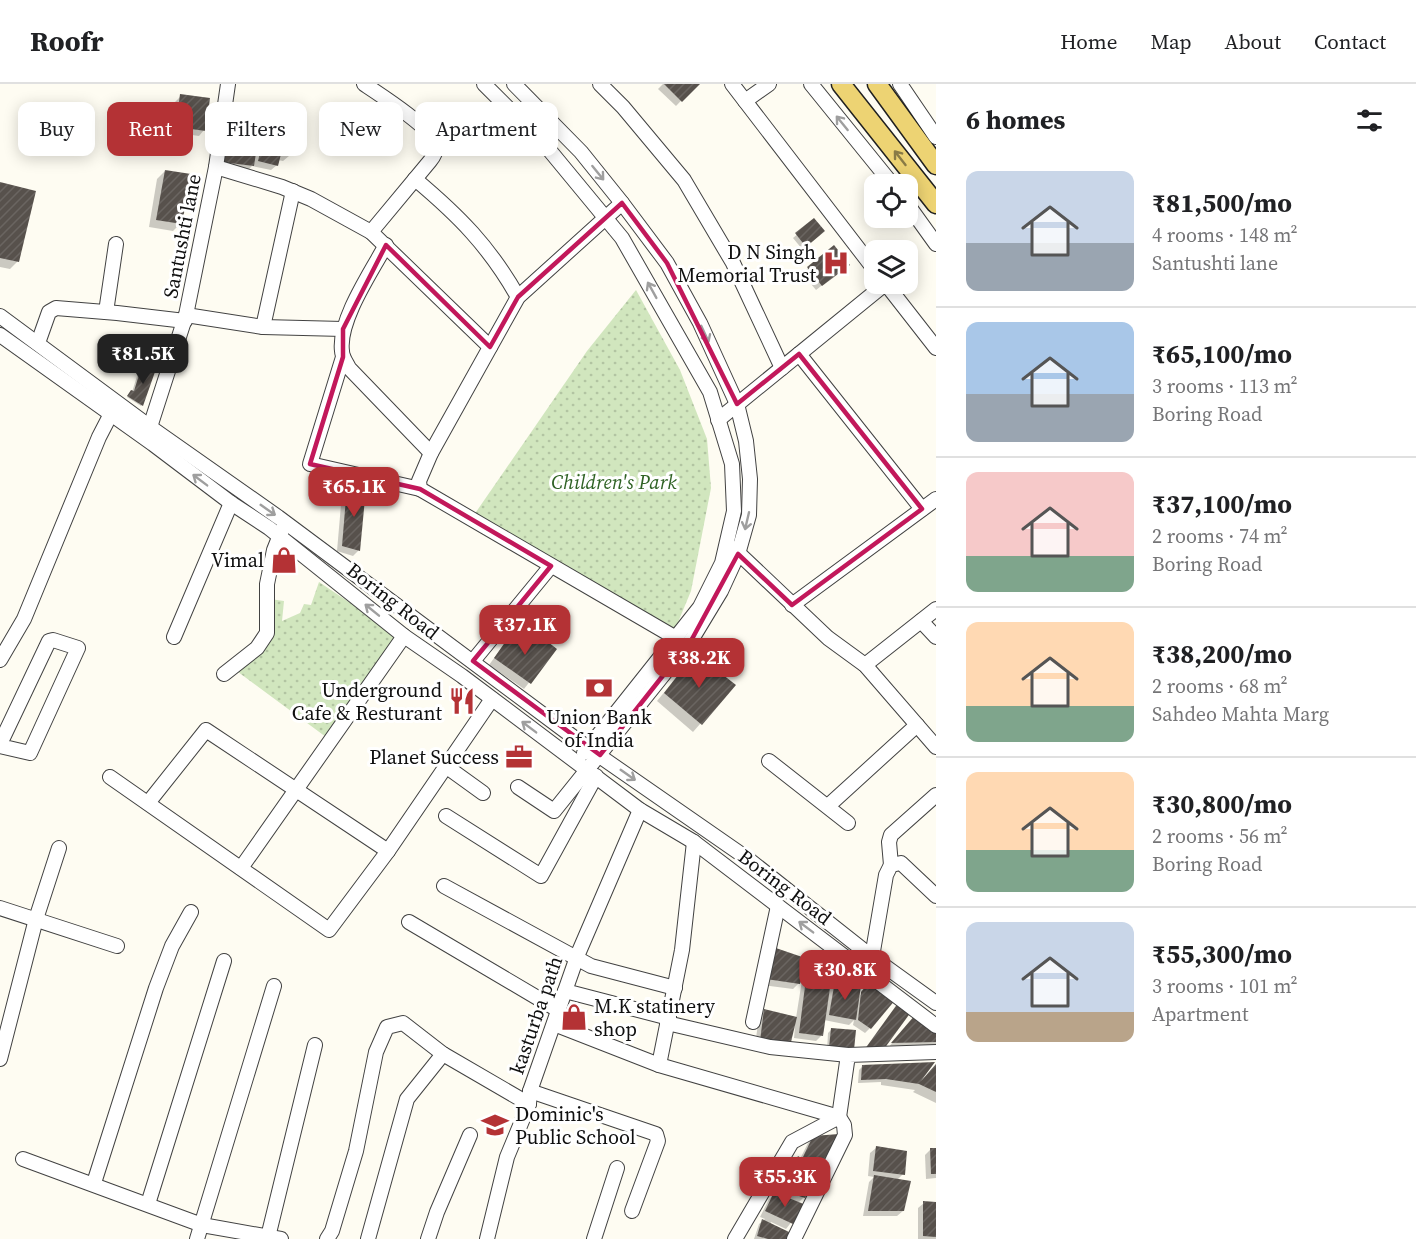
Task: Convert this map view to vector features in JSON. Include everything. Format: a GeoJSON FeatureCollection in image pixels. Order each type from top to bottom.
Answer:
{"type":"FeatureCollection","features":[{"type":"Feature","properties":{"kind":"main road"},"geometry":{"type":"LineString","coordinates":[[841,84],[936,204]]}},
{"type":"Feature","properties":{"kind":"main road"},"geometry":{"type":"LineString","coordinates":[[877,84],[936,165]]}},
{"type":"Feature","properties":{"kind":"street","name":"Santushti lane"},"geometry":{"type":"LineString","coordinates":[[150,427],[185,318],[216,167],[228,84]]}},
{"type":"Feature","properties":{"kind":"street"},"geometry":{"type":"LineString","coordinates":[[364,84],[418,123],[431,135],[436,144],[435,152],[371,232]]}},
{"type":"Feature","properties":{"kind":"street"},"geometry":{"type":"LineString","coordinates":[[446,816],[541,876],[594,751],[700,607],[722,563],[734,511],[732,464],[710,392],[622,238],[546,146],[484,84]]}},
{"type":"Feature","properties":{"kind":"street"},"geometry":{"type":"LineString","coordinates":[[514,84],[581,152],[667,263],[700,323],[737,404],[746,441],[750,479],[749,515],[738,554],[721,591],[692,639],[594,751]]}},
{"type":"Feature","properties":{"kind":"street"},"geometry":{"type":"LineString","coordinates":[[600,84],[623,106],[684,180],[733,263],[782,368]]}},
{"type":"Feature","properties":{"kind":"street"},"geometry":{"type":"LineString","coordinates":[[732,84],[864,256]]}},
{"type":"Feature","properties":{"kind":"street"},"geometry":{"type":"LineString","coordinates":[[745,101],[769,84]]}},
{"type":"Feature","properties":{"kind":"street"},"geometry":{"type":"LineString","coordinates":[[811,84],[884,174]]}},
{"type":"Feature","properties":{"kind":"street"},"geometry":{"type":"LineString","coordinates":[[900,84],[936,137]]}},
{"type":"Feature","properties":{"kind":"street"},"geometry":{"type":"LineString","coordinates":[[216,167],[293,191],[333,209],[371,232],[490,347]]}},
{"type":"Feature","properties":{"kind":"street"},"geometry":{"type":"LineString","coordinates":[[415,179],[457,215],[488,249],[518,297]]}},
{"type":"Feature","properties":{"kind":"street"},"geometry":{"type":"LineString","coordinates":[[263,327],[293,191]]}},
{"type":"Feature","properties":{"kind":"street"},"geometry":{"type":"LineString","coordinates":[[420,489],[419,481],[431,453],[518,297],[622,203]]}},
{"type":"Feature","properties":{"kind":"street"},"geometry":{"type":"LineString","coordinates":[[918,219],[936,244]]}},
{"type":"Feature","properties":{"kind":"street"},"geometry":{"type":"LineString","coordinates":[[106,312],[116,243]]}},
{"type":"Feature","properties":{"kind":"street"},"geometry":{"type":"LineString","coordinates":[[386,244],[347,317],[341,350],[349,368],[431,453]]}},
{"type":"Feature","properties":{"kind":"street"},"geometry":{"type":"LineString","coordinates":[[718,420],[873,294]]}},
{"type":"Feature","properties":{"kind":"street"},"geometry":{"type":"LineString","coordinates":[[893,294],[936,348]]}},
{"type":"Feature","properties":{"kind":"street"},"geometry":{"type":"LineString","coordinates":[[38,343],[49,312],[56,308],[185,318],[263,327],[343,329]]}},
{"type":"Feature","properties":{"kind":"street"},"geometry":{"type":"LineString","coordinates":[[0,316],[150,427],[286,523],[594,751],[748,860],[936,1004]]}},
{"type":"Feature","properties":{"kind":"street","name":"Boring Road"},"geometry":{"type":"LineString","coordinates":[[1,340],[111,414],[278,535],[404,636],[640,810],[694,842],[936,1026]]}},
{"type":"Feature","properties":{"kind":"street"},"geometry":{"type":"LineString","coordinates":[[799,354],[922,509]]}},
{"type":"Feature","properties":{"kind":"street"},"geometry":{"type":"LineString","coordinates":[[343,357],[310,464],[420,489],[676,638]]}},
{"type":"Feature","properties":{"kind":"street"},"geometry":{"type":"LineString","coordinates":[[0,660],[24,619],[116,400]]}},
{"type":"Feature","properties":{"kind":"street"},"geometry":{"type":"LineString","coordinates":[[792,605],[936,499]]}},
{"type":"Feature","properties":{"kind":"street"},"geometry":{"type":"LineString","coordinates":[[174,637],[231,503]]}},
{"type":"Feature","properties":{"kind":"street"},"geometry":{"type":"LineString","coordinates":[[224,674],[257,648],[267,633],[267,584],[278,535],[286,523]]}},
{"type":"Feature","properties":{"kind":"street"},"geometry":{"type":"LineString","coordinates":[[727,543],[828,638],[865,665],[936,747]]}},
{"type":"Feature","properties":{"kind":"street"},"geometry":{"type":"LineString","coordinates":[[473,661],[551,566]]}},
{"type":"Feature","properties":{"kind":"street"},"geometry":{"type":"LineString","coordinates":[[865,665],[936,609]]}},
{"type":"Feature","properties":{"kind":"street"},"geometry":{"type":"LineString","coordinates":[[921,621],[936,638]]}},
{"type":"Feature","properties":{"kind":"street"},"geometry":{"type":"LineString","coordinates":[[241,868],[404,636]]}},
{"type":"Feature","properties":{"kind":"street"},"geometry":{"type":"LineString","coordinates":[[53,640],[78,648],[30,753],[0,745],[49,641],[53,640]]}},
{"type":"Feature","properties":{"kind":"street"},"geometry":{"type":"LineString","coordinates":[[110,777],[329,930],[388,851],[492,699]]}},
{"type":"Feature","properties":{"kind":"street"},"geometry":{"type":"LineString","coordinates":[[828,806],[917,725]]}},
{"type":"Feature","properties":{"kind":"street"},"geometry":{"type":"LineString","coordinates":[[148,803],[206,730],[388,851]]}},
{"type":"Feature","properties":{"kind":"street"},"geometry":{"type":"LineString","coordinates":[[769,761],[848,823]]}},
{"type":"Feature","properties":{"kind":"street"},"geometry":{"type":"LineString","coordinates":[[447,767],[483,793]]}},
{"type":"Feature","properties":{"kind":"street"},"geometry":{"type":"LineString","coordinates":[[518,787],[554,811],[587,770]]}},
{"type":"Feature","properties":{"kind":"street"},"geometry":{"type":"LineString","coordinates":[[872,957],[886,875],[891,866],[889,842],[891,835],[936,795]]}},
{"type":"Feature","properties":{"kind":"street","name":"kasturba path"},"geometry":{"type":"LineString","coordinates":[[487,1239],[507,1157],[530,1098],[558,1010],[577,958],[640,810]]}},
{"type":"Feature","properties":{"kind":"street"},"geometry":{"type":"LineString","coordinates":[[659,1065],[682,951],[694,842]]}},
{"type":"Feature","properties":{"kind":"street"},"geometry":{"type":"LineString","coordinates":[[0,1059],[36,919],[59,848]]}},
{"type":"Feature","properties":{"kind":"street"},"geometry":{"type":"LineString","coordinates":[[891,866],[901,863],[936,896]]}},
{"type":"Feature","properties":{"kind":"street"},"geometry":{"type":"LineString","coordinates":[[444,886],[598,969],[675,988]]}},
{"type":"Feature","properties":{"kind":"street"},"geometry":{"type":"LineString","coordinates":[[753,1022],[778,906]]}},
{"type":"Feature","properties":{"kind":"street"},"geometry":{"type":"LineString","coordinates":[[0,908],[117,946]]}},
{"type":"Feature","properties":{"kind":"street"},"geometry":{"type":"LineString","coordinates":[[94,1183],[156,987],[172,946],[191,912]]}},
{"type":"Feature","properties":{"kind":"street"},"geometry":{"type":"LineString","coordinates":[[409,922],[558,1010]]}},
{"type":"Feature","properties":{"kind":"street"},"geometry":{"type":"LineString","coordinates":[[148,1204],[224,961]]}},
{"type":"Feature","properties":{"kind":"street"},"geometry":{"type":"LineString","coordinates":[[198,1239],[274,986]]}},
{"type":"Feature","properties":{"kind":"street"},"geometry":{"type":"LineString","coordinates":[[565,991],[770,1047],[848,1055],[936,1052]]}},
{"type":"Feature","properties":{"kind":"street"},"geometry":{"type":"LineString","coordinates":[[327,1239],[332,1231],[356,1151],[376,1052],[387,1027],[403,1023],[443,1054],[530,1098],[656,1134],[658,1140],[632,1211]]}},
{"type":"Feature","properties":{"kind":"street"},"geometry":{"type":"LineString","coordinates":[[554,1024],[659,1065],[840,1117]]}},
{"type":"Feature","properties":{"kind":"street"},"geometry":{"type":"LineString","coordinates":[[23,1159],[94,1183],[202,1225],[277,1238],[315,1044]]}},
{"type":"Feature","properties":{"kind":"street"},"geometry":{"type":"LineString","coordinates":[[368,1239],[407,1099],[443,1054]]}},
{"type":"Feature","properties":{"kind":"street"},"geometry":{"type":"LineString","coordinates":[[794,1239],[845,1135],[840,1117],[848,1055]]}},
{"type":"Feature","properties":{"kind":"street"},"geometry":{"type":"LineString","coordinates":[[735,1239],[792,1142],[840,1117]]}},
{"type":"Feature","properties":{"kind":"street"},"geometry":{"type":"LineString","coordinates":[[428,1239],[470,1135]]}},
{"type":"Feature","properties":{"kind":"street"},"geometry":{"type":"LineString","coordinates":[[594,1239],[617,1168]]}},
{"type":"Feature","properties":{"kind":"highlighted area"},"geometry":{"type":"Polygon","coordinates":[[[622,203],[667,263],[737,404],[799,354],[922,509],[792,605],[738,554],[692,639],[600,755],[473,661],[551,566],[420,489],[310,464],[343,357],[343,329],[386,245],[490,347],[518,297],[622,203]]]}},
{"type":"Feature","properties":{"kind":"green space","name":"Children's Park"},"geometry":{"type":"Polygon","coordinates":[[[636,290],[680,370],[707,439],[711,488],[691,591],[674,632],[474,515],[587,351],[636,290]]]}},
{"type":"Feature","properties":{"kind":"green space"},"geometry":{"type":"Polygon","coordinates":[[[319,582],[401,637],[326,737],[234,669],[259,650],[270,599],[284,601],[282,621],[300,613],[304,604],[311,605],[319,582]]]}},
{"type":"Feature","properties":{"kind":"building"},"geometry":{"type":"Polygon","coordinates":[[[664,84],[700,84],[682,102],[664,84]]]}},
{"type":"Feature","properties":{"kind":"building"},"geometry":{"type":"Polygon","coordinates":[[[180,94],[210,98],[210,102],[205,102],[205,131],[193,129],[193,102],[179,102],[180,94]]]}},
{"type":"Feature","properties":{"kind":"building"},"geometry":{"type":"Polygon","coordinates":[[[222,156],[256,156],[254,166],[221,162],[222,156]]]}},
{"type":"Feature","properties":{"kind":"building"},"geometry":{"type":"Polygon","coordinates":[[[259,156],[280,156],[278,166],[258,161],[259,156]]]}},
{"type":"Feature","properties":{"kind":"building"},"geometry":{"type":"Polygon","coordinates":[[[165,170],[191,174],[182,224],[156,220],[165,170]]]}},
{"type":"Feature","properties":{"kind":"building"},"geometry":{"type":"Polygon","coordinates":[[[0,182],[36,191],[19,262],[0,258],[0,182]]]}},
{"type":"Feature","properties":{"kind":"building"},"geometry":{"type":"Polygon","coordinates":[[[814,218],[825,231],[806,247],[795,233],[814,218]]]}},
{"type":"Feature","properties":{"kind":"building"},"geometry":{"type":"Polygon","coordinates":[[[834,245],[850,265],[822,286],[807,267],[834,245]]]}},
{"type":"Feature","properties":{"kind":"building"},"geometry":{"type":"Polygon","coordinates":[[[142,365],[156,369],[143,406],[127,396],[131,390],[134,391],[142,365]]]}},
{"type":"Feature","properties":{"kind":"building"},"geometry":{"type":"Polygon","coordinates":[[[347,486],[366,488],[360,551],[342,546],[347,486]]]}},
{"type":"Feature","properties":{"kind":"building"},"geometry":{"type":"Polygon","coordinates":[[[513,631],[532,644],[539,635],[557,649],[531,684],[494,658],[513,631]]]}},
{"type":"Feature","properties":{"kind":"building"},"geometry":{"type":"Polygon","coordinates":[[[695,653],[736,685],[702,725],[664,693],[695,653]]]}},
{"type":"Feature","properties":{"kind":"building"},"geometry":{"type":"Polygon","coordinates":[[[773,947],[808,959],[800,984],[766,979],[773,947]]]}},
{"type":"Feature","properties":{"kind":"building"},"geometry":{"type":"Polygon","coordinates":[[[807,971],[832,974],[823,1036],[799,1033],[807,971]]]}},
{"type":"Feature","properties":{"kind":"building"},"geometry":{"type":"Polygon","coordinates":[[[871,980],[896,999],[871,1029],[858,1020],[861,992],[871,980]]]}},
{"type":"Feature","properties":{"kind":"building"},"geometry":{"type":"Polygon","coordinates":[[[835,981],[861,986],[856,1020],[829,1015],[835,981]]]}},
{"type":"Feature","properties":{"kind":"building"},"geometry":{"type":"Polygon","coordinates":[[[898,1003],[911,1012],[884,1049],[862,1053],[898,1003]]]}},
{"type":"Feature","properties":{"kind":"building"},"geometry":{"type":"Polygon","coordinates":[[[764,1009],[797,1017],[791,1042],[760,1041],[764,1009]]]}},
{"type":"Feature","properties":{"kind":"building"},"geometry":{"type":"Polygon","coordinates":[[[916,1014],[936,1030],[936,1042],[891,1043],[916,1014]]]}},
{"type":"Feature","properties":{"kind":"building"},"geometry":{"type":"Polygon","coordinates":[[[831,1028],[856,1030],[854,1050],[829,1048],[831,1028]]]}},
{"type":"Feature","properties":{"kind":"building"},"geometry":{"type":"Polygon","coordinates":[[[935,1062],[921,1081],[936,1064],[936,1092],[919,1084],[886,1079],[861,1080],[862,1065],[935,1062]]]}},
{"type":"Feature","properties":{"kind":"building"},"geometry":{"type":"Polygon","coordinates":[[[839,1134],[822,1167],[803,1157],[813,1136],[839,1134]]]}},
{"type":"Feature","properties":{"kind":"building"},"geometry":{"type":"Polygon","coordinates":[[[876,1146],[907,1151],[905,1175],[873,1171],[876,1146]]]}},
{"type":"Feature","properties":{"kind":"building"},"geometry":{"type":"Polygon","coordinates":[[[930,1148],[936,1148],[936,1174],[931,1174],[930,1148]]]}},
{"type":"Feature","properties":{"kind":"building"},"geometry":{"type":"Polygon","coordinates":[[[798,1156],[819,1170],[805,1198],[781,1190],[798,1156]]]}},
{"type":"Feature","properties":{"kind":"building"},"geometry":{"type":"Polygon","coordinates":[[[874,1175],[911,1181],[904,1211],[868,1211],[874,1175]]]}},
{"type":"Feature","properties":{"kind":"building"},"geometry":{"type":"Polygon","coordinates":[[[774,1192],[806,1205],[793,1224],[765,1211],[774,1192]]]}},
{"type":"Feature","properties":{"kind":"building"},"geometry":{"type":"Polygon","coordinates":[[[923,1201],[936,1202],[936,1237],[923,1236],[923,1201]]]}},
{"type":"Feature","properties":{"kind":"building"},"geometry":{"type":"Polygon","coordinates":[[[762,1219],[789,1232],[787,1239],[768,1239],[757,1236],[762,1219]]]}},
{"type":"Feature","properties":{"kind":"place","name":"D N Singh Memorial Trust"},"geometry":{"type":"Point","coordinates":[836,263]}},
{"type":"Feature","properties":{"kind":"place","name":"Vimal"},"geometry":{"type":"Point","coordinates":[284,560]}},
{"type":"Feature","properties":{"kind":"place","name":"Union Bank of India"},"geometry":{"type":"Point","coordinates":[599,688]}},
{"type":"Feature","properties":{"kind":"place","name":"Underground Cafe & Resturant"},"geometry":{"type":"Point","coordinates":[462,701]}},
{"type":"Feature","properties":{"kind":"place","name":"Planet Success"},"geometry":{"type":"Point","coordinates":[519,757]}},
{"type":"Feature","properties":{"kind":"place","name":"M.K statinery shop"},"geometry":{"type":"Point","coordinates":[574,1017]}},
{"type":"Feature","properties":{"kind":"place","name":"Dominic's Public School"},"geometry":{"type":"Point","coordinates":[495,1125]}}]}
